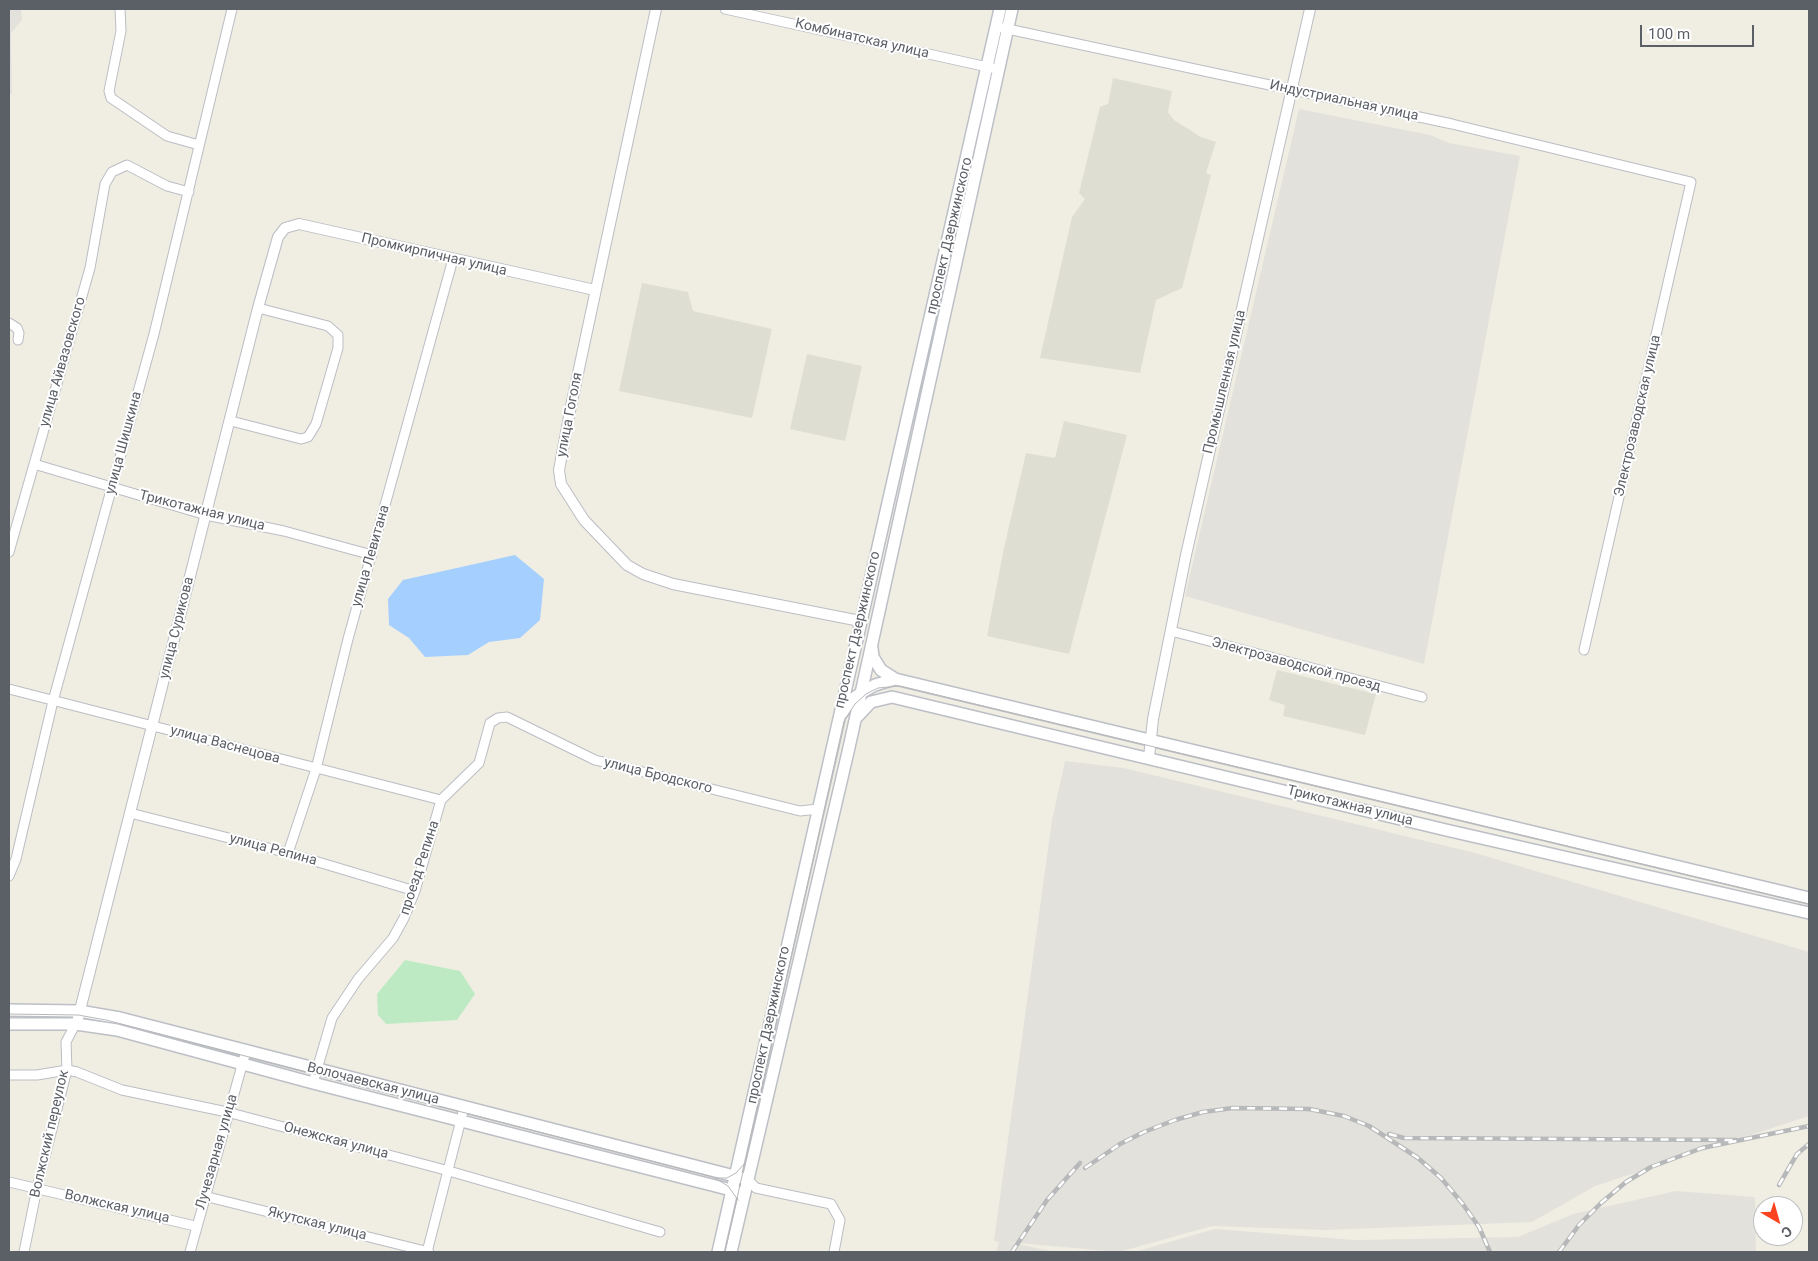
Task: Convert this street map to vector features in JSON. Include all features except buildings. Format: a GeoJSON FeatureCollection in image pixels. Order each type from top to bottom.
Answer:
{"type":"FeatureCollection","features":[{"type":"Feature","properties":{"kind":"main road","name":"проспект Дзержинского"},"geometry":{"type":"LineString","coordinates":[[718,1252],[860,621],[957,206],[1000,9]]}},
{"type":"Feature","properties":{"kind":"main road","name":"проспект Дзержинского"},"geometry":{"type":"LineString","coordinates":[[731,1252],[745,1193],[752,1184],[1012,9]]}},
{"type":"Feature","properties":{"kind":"main road"},"geometry":{"type":"LineString","coordinates":[[856,642],[865,672],[875,685],[892,697]]}},
{"type":"Feature","properties":{"kind":"main road"},"geometry":{"type":"LineString","coordinates":[[871,643],[873,657],[882,670],[895,680]]}},
{"type":"Feature","properties":{"kind":"main road"},"geometry":{"type":"LineString","coordinates":[[838,720],[851,700],[875,685],[895,680]]}},
{"type":"Feature","properties":{"kind":"main road","name":"Трикотажная улица"},"geometry":{"type":"LineString","coordinates":[[895,680],[1150,739],[1809,898]]}},
{"type":"Feature","properties":{"kind":"main road"},"geometry":{"type":"LineString","coordinates":[[855,720],[871,702],[892,697]]}},
{"type":"Feature","properties":{"kind":"main road","name":"Трикотажная улица"},"geometry":{"type":"LineString","coordinates":[[892,697],[1454,832],[1809,913]]}},
{"type":"Feature","properties":{"kind":"main road","name":"Волочаевская улица"},"geometry":{"type":"LineString","coordinates":[[9,1010],[78,1017],[120,1018],[735,1177],[752,1184]]}},
{"type":"Feature","properties":{"kind":"main road","name":"Волочаевская улица"},"geometry":{"type":"LineString","coordinates":[[9,1024],[78,1017],[117,1030],[313,1083],[745,1193]]}},
{"type":"Feature","properties":{"kind":"street"},"geometry":{"type":"LineString","coordinates":[[120,9],[121,31],[110,91],[111,98],[167,136],[199,145]]}},
{"type":"Feature","properties":{"kind":"street","name":"улица Шишкина"},"geometry":{"type":"LineString","coordinates":[[9,876],[16,858],[53,701],[154,334],[232,9]]}},
{"type":"Feature","properties":{"kind":"street","name":"улица Гоголя"},"geometry":{"type":"LineString","coordinates":[[656,9],[595,290],[559,470],[561,484],[584,520],[627,565],[643,574],[673,584],[860,621]]}},
{"type":"Feature","properties":{"kind":"street","name":"Комбинатская улица"},"geometry":{"type":"LineString","coordinates":[[725,9],[999,69]]}},
{"type":"Feature","properties":{"kind":"street","name":"Промышленная улица"},"geometry":{"type":"LineString","coordinates":[[1149,758],[1150,739],[1171,631],[1310,9]]}},
{"type":"Feature","properties":{"kind":"street","name":"Индустриальная улица"},"geometry":{"type":"LineString","coordinates":[[996,27],[1008,28],[1452,124],[1691,182]]}},
{"type":"Feature","properties":{"kind":"street","name":"улица Айвазовского"},"geometry":{"type":"LineString","coordinates":[[9,552],[90,268],[104,184],[112,172],[127,165],[167,186],[189,192]]}},
{"type":"Feature","properties":{"kind":"street","name":"Электрозаводская улица"},"geometry":{"type":"LineString","coordinates":[[1584,650],[1691,182]]}},
{"type":"Feature","properties":{"kind":"street","name":"Промкирпичная улица"},"geometry":{"type":"LineString","coordinates":[[278,237],[285,228],[299,224],[595,290]]}},
{"type":"Feature","properties":{"kind":"street","name":"улица Сурикова"},"geometry":{"type":"LineString","coordinates":[[78,1017],[231,421],[258,308],[278,237]]}},
{"type":"Feature","properties":{"kind":"street","name":"улица Левитана"},"geometry":{"type":"LineString","coordinates":[[288,853],[316,769],[453,259]]}},
{"type":"Feature","properties":{"kind":"street"},"geometry":{"type":"LineString","coordinates":[[231,421],[301,439],[308,437],[316,424],[338,348],[338,335],[328,326],[258,308]]}},
{"type":"Feature","properties":{"kind":"street"},"geometry":{"type":"LineString","coordinates":[[9,324],[17,328],[19,333],[18,340]]}},
{"type":"Feature","properties":{"kind":"street","name":"Трикотажная улица"},"geometry":{"type":"LineString","coordinates":[[34,464],[206,515],[284,531],[372,555]]}},
{"type":"Feature","properties":{"kind":"street","name":"Электрозаводской проезд"},"geometry":{"type":"LineString","coordinates":[[1171,631],[1422,697]]}},
{"type":"Feature","properties":{"kind":"street","name":"улица Васнецова"},"geometry":{"type":"LineString","coordinates":[[9,688],[53,701],[441,800]]}},
{"type":"Feature","properties":{"kind":"street","name":"улица Бродского"},"geometry":{"type":"LineString","coordinates":[[507,717],[595,760],[800,811],[818,809]]}},
{"type":"Feature","properties":{"kind":"street","name":"проезд Репина"},"geometry":{"type":"LineString","coordinates":[[313,1083],[332,1018],[358,979],[393,938],[404,918],[415,891],[441,800],[479,763],[490,723],[498,718],[507,717]]}},
{"type":"Feature","properties":{"kind":"street","name":"улица Репина"},"geometry":{"type":"LineString","coordinates":[[130,813],[288,853],[415,891]]}},
{"type":"Feature","properties":{"kind":"street","name":"Волжский переулок"},"geometry":{"type":"LineString","coordinates":[[24,1252],[37,1188],[67,1070],[66,1042],[78,1017]]}},
{"type":"Feature","properties":{"kind":"street","name":"Лучезарная улица"},"geometry":{"type":"LineString","coordinates":[[190,1252],[227,1112],[246,1051]]}},
{"type":"Feature","properties":{"kind":"street","name":"Онежская улица"},"geometry":{"type":"LineString","coordinates":[[9,1075],[37,1075],[67,1070],[122,1090],[227,1112],[449,1171],[660,1232]]}},
{"type":"Feature","properties":{"kind":"street"},"geometry":{"type":"LineString","coordinates":[[428,1252],[464,1108]]}},
{"type":"Feature","properties":{"kind":"street","name":"Волжская улица"},"geometry":{"type":"LineString","coordinates":[[9,1182],[196,1226]]}},
{"type":"Feature","properties":{"kind":"street"},"geometry":{"type":"LineString","coordinates":[[752,1184],[831,1204],[840,1220],[834,1252]]}},
{"type":"Feature","properties":{"kind":"street","name":"Якутская улица"},"geometry":{"type":"LineString","coordinates":[[204,1196],[428,1252]]}},
{"type":"Feature","properties":{"kind":"shaded area"},"geometry":{"type":"Polygon","coordinates":[[[9,9],[21,9],[22,20],[11,33],[12,94],[9,94],[9,9]]]}},
{"type":"Feature","properties":{"kind":"shaded area"},"geometry":{"type":"Polygon","coordinates":[[[1113,78],[1172,91],[1168,112],[1174,120],[1201,137],[1216,142],[1206,173],[1211,175],[1182,288],[1156,300],[1140,373],[1040,358],[1072,217],[1085,199],[1079,193],[1100,107],[1108,104],[1113,78]]]}},
{"type":"Feature","properties":{"kind":"shaded area"},"geometry":{"type":"Polygon","coordinates":[[[1299,109],[1430,135],[1449,143],[1520,156],[1424,664],[1185,596],[1299,109]]]}},
{"type":"Feature","properties":{"kind":"shaded area"},"geometry":{"type":"Polygon","coordinates":[[[642,283],[688,292],[693,311],[772,329],[752,418],[619,391],[642,283]]]}},
{"type":"Feature","properties":{"kind":"shaded area"},"geometry":{"type":"Polygon","coordinates":[[[807,354],[862,366],[845,441],[790,429],[807,354]]]}},
{"type":"Feature","properties":{"kind":"shaded area"},"geometry":{"type":"Polygon","coordinates":[[[1064,421],[1127,435],[1069,654],[987,636],[1004,548],[1026,453],[1055,458],[1064,421]]]}},
{"type":"Feature","properties":{"kind":"shaded area"},"geometry":{"type":"Polygon","coordinates":[[[1277,670],[1376,694],[1365,735],[1283,716],[1285,705],[1269,700],[1277,670]]]}},
{"type":"Feature","properties":{"kind":"shaded area"},"geometry":{"type":"Polygon","coordinates":[[[1065,761],[1124,768],[1475,853],[1809,952],[1809,1116],[1595,1186],[1532,1222],[1326,1230],[1212,1226],[1119,1252],[1007,1242],[1056,1252],[996,1252],[999,1242],[994,1241],[1052,820],[1065,761]]]}},
{"type":"Feature","properties":{"kind":"shaded area"},"geometry":{"type":"Polygon","coordinates":[[[1676,1191],[1753,1197],[1753,1246],[1756,1246],[1756,1252],[1134,1252],[1215,1229],[1355,1240],[1518,1237],[1573,1214],[1676,1191]]]}},
{"type":"Feature","properties":{"kind":"green space"},"geometry":{"type":"Polygon","coordinates":[[[405,960],[460,971],[475,994],[457,1020],[386,1024],[378,1015],[377,994],[405,960]]]}},
{"type":"Feature","properties":{"kind":"water"},"geometry":{"type":"Polygon","coordinates":[[[515,555],[544,579],[540,620],[520,638],[489,642],[468,655],[425,657],[409,638],[389,625],[388,599],[403,580],[515,555]]]}},
{"type":"Feature","properties":{"kind":"tram line"},"geometry":{"type":"LineString","coordinates":[[725,1252],[844,721],[855,704],[866,694],[878,688],[900,686],[1809,904]]}},
{"type":"Feature","properties":{"kind":"tram line"},"geometry":{"type":"LineString","coordinates":[[9,1014],[78,1015],[106,1020],[713,1177],[728,1186],[738,1200]]}},
{"type":"Feature","properties":{"kind":"tram line"},"geometry":{"type":"LineString","coordinates":[[715,1178],[727,1178],[736,1173],[744,1164]]}},
{"type":"Feature","properties":{"kind":"railway"},"geometry":{"type":"LineString","coordinates":[[1085,1168],[1120,1144],[1144,1132],[1203,1112],[1233,1108],[1309,1109],[1344,1116],[1369,1126],[1418,1158],[1441,1178],[1479,1227],[1490,1252]]}},
{"type":"Feature","properties":{"kind":"railway"},"geometry":{"type":"LineString","coordinates":[[1559,1252],[1579,1225],[1601,1203],[1626,1182],[1651,1167],[1702,1148],[1809,1126]]}},
{"type":"Feature","properties":{"kind":"railway"},"geometry":{"type":"LineString","coordinates":[[1389,1134],[1404,1138],[1736,1140]]}},
{"type":"Feature","properties":{"kind":"railway"},"geometry":{"type":"LineString","coordinates":[[1779,1185],[1797,1154],[1809,1144]]}},
{"type":"Feature","properties":{"kind":"railway"},"geometry":{"type":"LineString","coordinates":[[1012,1252],[1047,1200],[1080,1163]]}}]}
